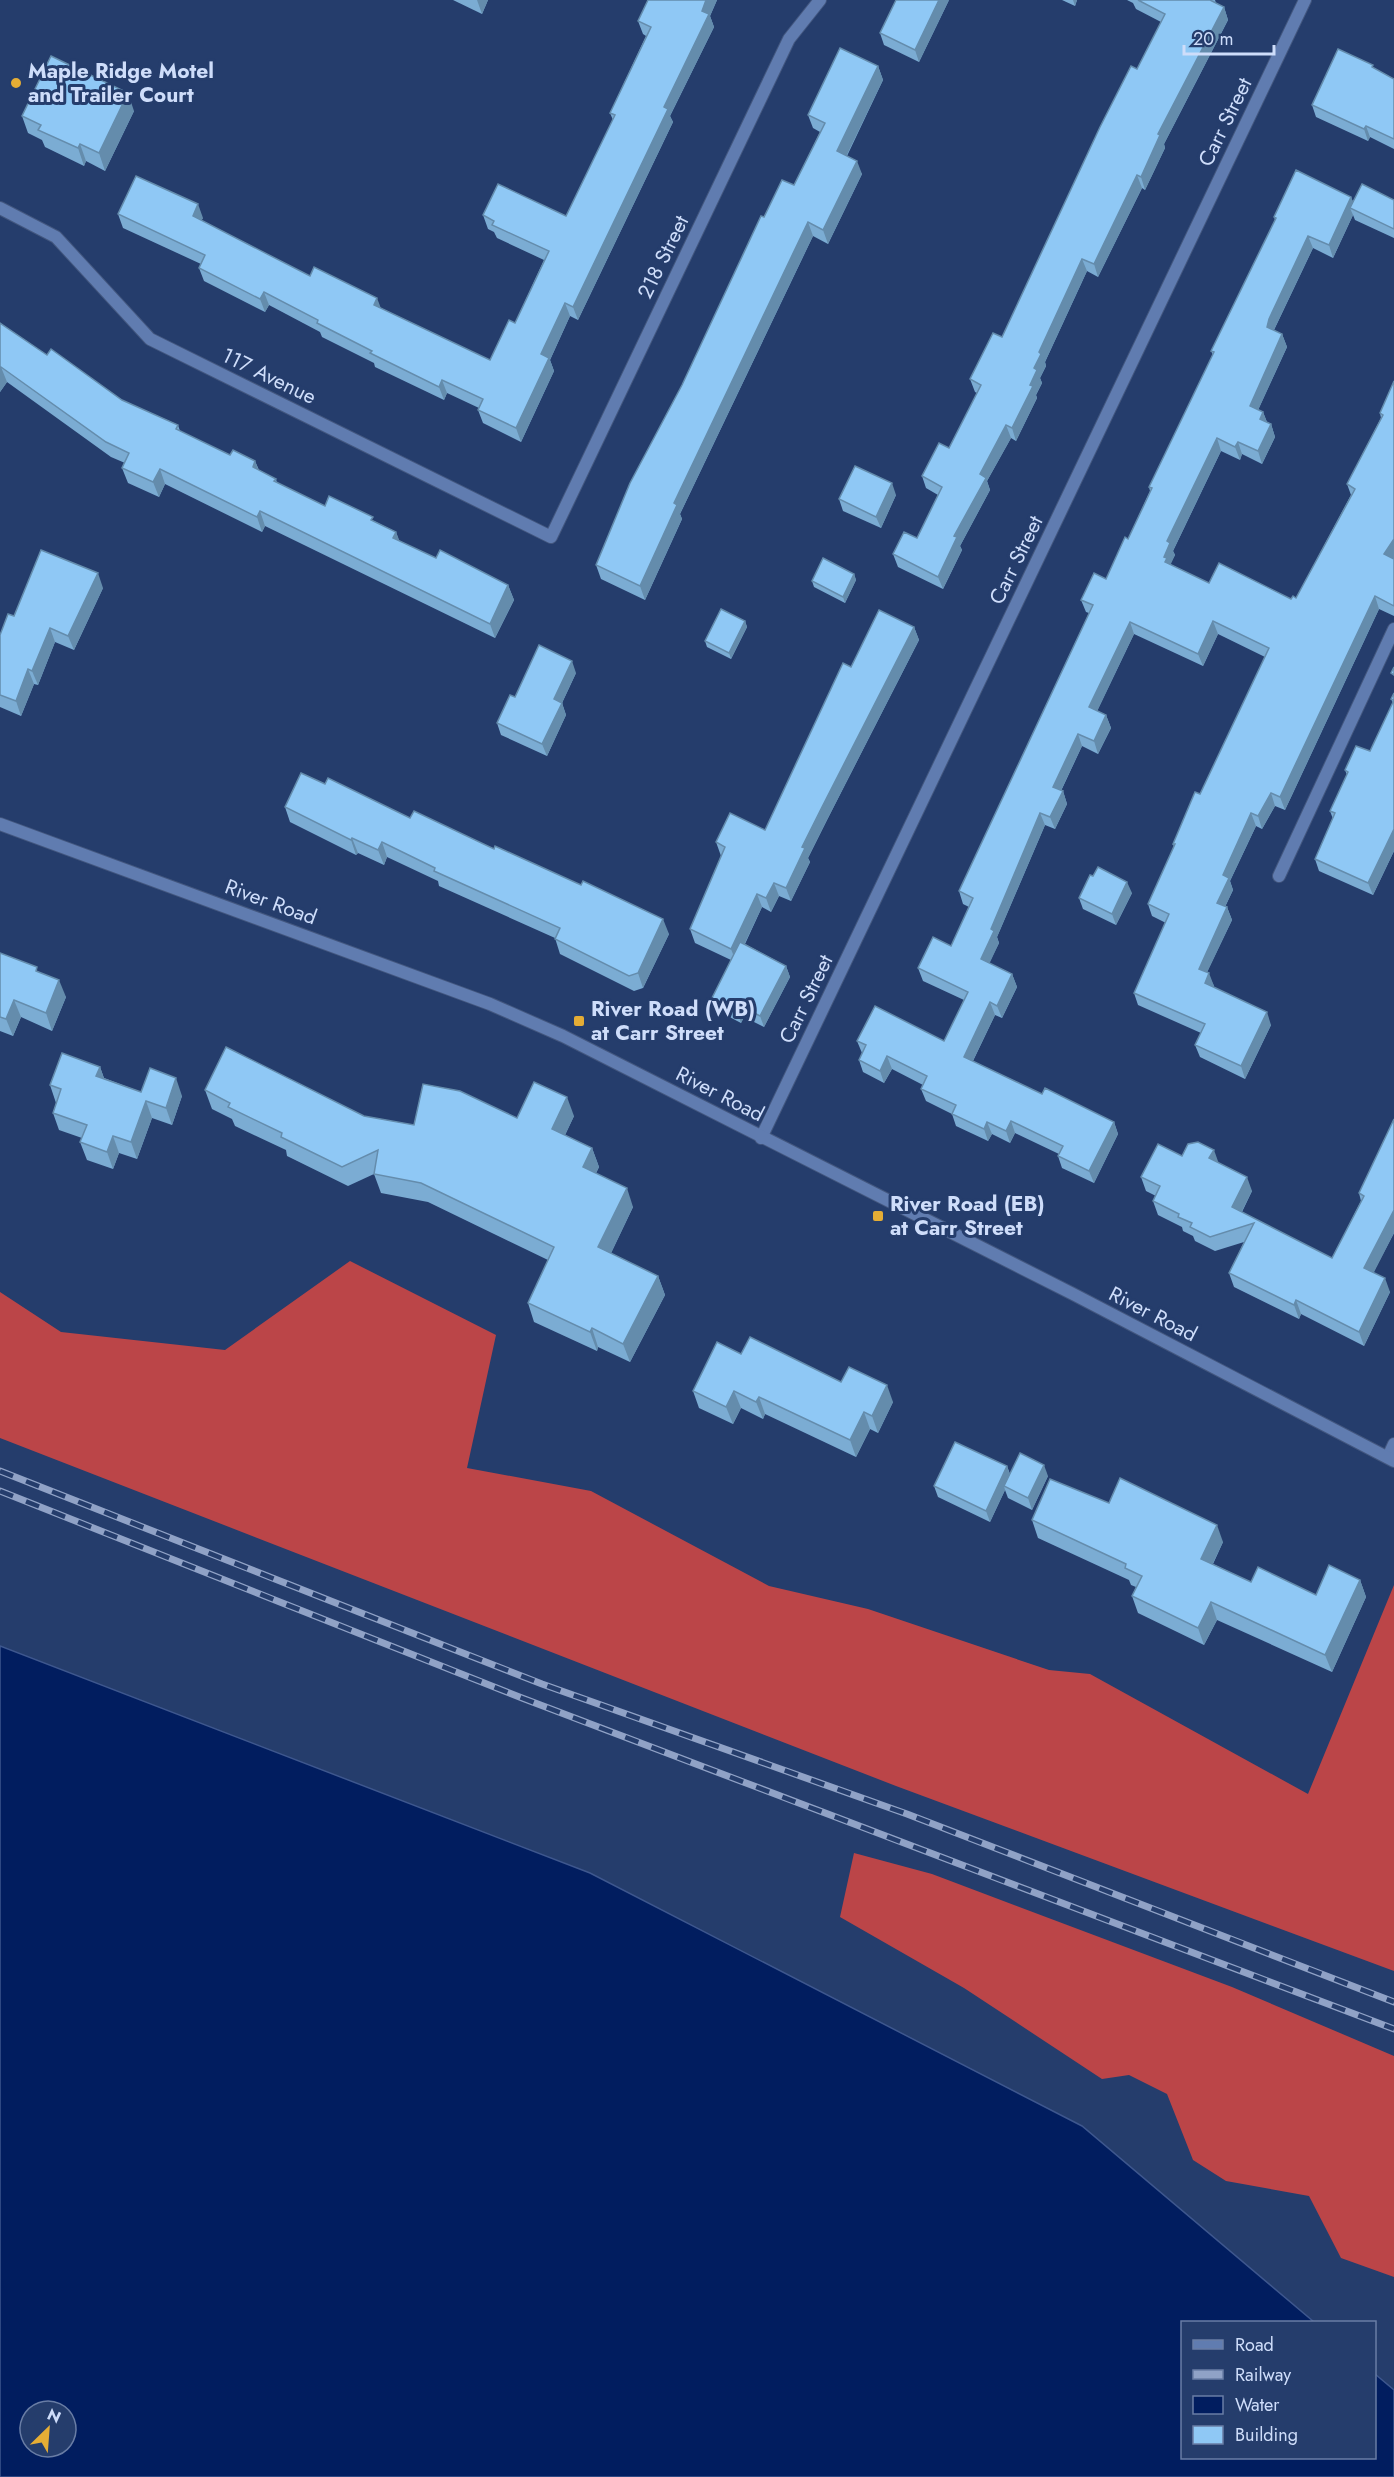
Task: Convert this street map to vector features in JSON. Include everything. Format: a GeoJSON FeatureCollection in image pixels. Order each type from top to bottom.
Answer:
{"type":"FeatureCollection","features":[{"type":"Feature","properties":{"kind":"street","name":"218 Street"},"geometry":{"type":"LineString","coordinates":[[551,537],[789,39],[820,0]]}},
{"type":"Feature","properties":{"kind":"street","name":"Carr Street"},"geometry":{"type":"LineString","coordinates":[[762,1138],[1305,0]]}},
{"type":"Feature","properties":{"kind":"street","name":"117 Avenue"},"geometry":{"type":"LineString","coordinates":[[0,208],[56,237],[150,339],[551,537]]}},
{"type":"Feature","properties":{"kind":"street"},"geometry":{"type":"LineString","coordinates":[[1280,876],[1394,629]]}},
{"type":"Feature","properties":{"kind":"street","name":"River Road"},"geometry":{"type":"LineString","coordinates":[[0,824],[490,1004],[563,1036],[1073,1294],[1391,1459]]}},
{"type":"Feature","properties":{"kind":"street"},"geometry":{"type":"LineString","coordinates":[[1391,1459],[1394,1444]]}},
{"type":"Feature","properties":{"kind":"shaded area"},"geometry":{"type":"Polygon","coordinates":[[[350,1261],[496,1335],[467,1468],[591,1491],[769,1586],[868,1609],[1049,1670],[1090,1674],[1308,1794],[1394,1585],[1394,1971],[896,1786],[0,1438],[0,1292],[61,1332],[225,1350],[350,1261]]]}},
{"type":"Feature","properties":{"kind":"shaded area"},"geometry":{"type":"Polygon","coordinates":[[[854,1853],[932,1874],[1232,1987],[1394,2056],[1394,2277],[1341,2258],[1309,2196],[1226,2181],[1193,2160],[1167,2094],[1129,2075],[1102,2079],[964,1988],[840,1917],[854,1853]]]}},
{"type":"Feature","properties":{"kind":"water"},"geometry":{"type":"Polygon","coordinates":[[[0,1646],[590,1873],[1082,2126],[1313,2321],[1181,2321],[1181,2459],[1376,2459],[1376,2375],[1394,2390],[1394,2477],[0,2477],[0,1646]]]}},
{"type":"Feature","properties":{"kind":"building"},"geometry":{"type":"Polygon","coordinates":[[[648,0],[706,0],[702,11],[709,14],[664,107],[668,109],[573,307],[565,303],[541,354],[549,358],[516,428],[478,410],[483,399],[442,380],[439,387],[370,353],[372,351],[264,292],[260,299],[199,268],[205,255],[118,214],[136,176],[198,204],[193,216],[310,276],[314,267],[377,298],[374,305],[490,360],[509,320],[515,323],[549,251],[492,225],[494,221],[483,215],[498,184],[566,216],[615,115],[610,113],[651,27],[638,21],[648,0]]]}},
{"type":"Feature","properties":{"kind":"building"},"geometry":{"type":"Polygon","coordinates":[[[896,0],[939,0],[915,50],[880,33],[896,0]]]}},
{"type":"Feature","properties":{"kind":"building"},"geometry":{"type":"Polygon","coordinates":[[[1138,0],[1210,0],[1224,7],[1158,134],[1160,135],[1141,177],[1137,175],[1094,264],[1082,259],[1039,352],[1041,354],[1034,368],[1037,370],[1030,385],[1033,386],[1012,428],[1006,425],[980,474],[986,478],[954,536],[957,537],[938,577],[893,554],[904,532],[917,538],[942,487],[922,476],[939,443],[949,448],[981,385],[970,379],[993,333],[1002,337],[1100,127],[1131,66],[1137,69],[1165,14],[1138,0]]]}},
{"type":"Feature","properties":{"kind":"building"},"geometry":{"type":"Polygon","coordinates":[[[840,48],[878,66],[837,151],[857,161],[823,230],[808,222],[674,503],[677,505],[640,586],[596,565],[630,483],[682,385],[761,216],[764,217],[782,180],[794,185],[825,123],[808,115],[840,48]]]}},
{"type":"Feature","properties":{"kind":"building"},"geometry":{"type":"Polygon","coordinates":[[[1338,49],[1373,65],[1372,67],[1394,79],[1394,139],[1366,126],[1364,129],[1312,105],[1338,49]]]}},
{"type":"Feature","properties":{"kind":"building"},"geometry":{"type":"Polygon","coordinates":[[[51,56],[128,93],[99,153],[80,144],[78,148],[38,130],[41,125],[22,116],[51,56]]]}},
{"type":"Feature","properties":{"kind":"building"},"geometry":{"type":"Polygon","coordinates":[[[1296,170],[1351,197],[1329,245],[1308,236],[1269,319],[1267,327],[1282,334],[1250,406],[1263,412],[1260,419],[1271,424],[1258,451],[1238,442],[1235,447],[1217,438],[1167,541],[1170,543],[1164,557],[1167,558],[1165,562],[1209,583],[1219,563],[1291,599],[1293,596],[1296,598],[1355,489],[1347,484],[1383,415],[1380,413],[1394,381],[1394,539],[1384,554],[1394,559],[1394,606],[1375,596],[1280,797],[1271,793],[1258,816],[1251,813],[1223,875],[1229,878],[1217,903],[1227,907],[1199,969],[1209,973],[1205,983],[1267,1012],[1241,1066],[1195,1045],[1205,1024],[1134,993],[1169,914],[1148,904],[1195,792],[1200,794],[1269,648],[1213,621],[1198,654],[1130,622],[1089,707],[1106,715],[1094,741],[1078,734],[1053,787],[1063,791],[1050,817],[1040,813],[991,929],[994,931],[981,959],[1012,974],[997,1006],[990,1002],[964,1057],[1042,1094],[1045,1088],[1114,1122],[1089,1171],[1058,1156],[1063,1146],[1011,1121],[1006,1131],[987,1122],[984,1129],[952,1114],[956,1105],[921,1089],[927,1076],[887,1056],[880,1071],[859,1060],[866,1045],[857,1041],[875,1006],[944,1041],[968,992],[918,968],[933,937],[951,946],[973,898],[959,891],[1093,605],[1081,600],[1094,573],[1106,579],[1125,537],[1128,539],[1152,488],[1149,487],[1214,352],[1211,351],[1276,218],[1274,217],[1296,170]]]}},
{"type":"Feature","properties":{"kind":"building"},"geometry":{"type":"Polygon","coordinates":[[[1362,184],[1394,200],[1394,229],[1350,208],[1362,184]]]}},
{"type":"Feature","properties":{"kind":"building"},"geometry":{"type":"Polygon","coordinates":[[[0,323],[47,355],[51,349],[122,400],[178,425],[176,429],[230,455],[233,450],[255,461],[253,467],[276,479],[274,481],[325,506],[329,496],[373,517],[371,520],[396,532],[393,538],[436,558],[440,550],[508,585],[490,624],[260,511],[257,517],[160,469],[153,482],[122,468],[129,453],[106,442],[1,367],[0,369],[0,323]]]}},
{"type":"Feature","properties":{"kind":"building"},"geometry":{"type":"Polygon","coordinates":[[[855,466],[892,483],[876,517],[839,499],[855,466]]]}},
{"type":"Feature","properties":{"kind":"building"},"geometry":{"type":"Polygon","coordinates":[[[41,550],[98,573],[68,636],[50,628],[32,671],[28,669],[16,701],[0,695],[0,635],[8,614],[14,616],[41,550]]]}},
{"type":"Feature","properties":{"kind":"building"},"geometry":{"type":"Polygon","coordinates":[[[823,558],[854,574],[843,597],[812,581],[823,558]]]}},
{"type":"Feature","properties":{"kind":"building"},"geometry":{"type":"Polygon","coordinates":[[[721,609],[745,621],[729,653],[705,641],[721,609]]]}},
{"type":"Feature","properties":{"kind":"building"},"geometry":{"type":"Polygon","coordinates":[[[879,610],[914,627],[802,847],[805,848],[786,888],[774,883],[766,898],[757,894],[731,949],[690,929],[725,847],[716,842],[730,813],[765,830],[843,663],[851,667],[879,610]]]}},
{"type":"Feature","properties":{"kind":"building"},"geometry":{"type":"Polygon","coordinates":[[[539,645],[572,661],[554,699],[562,703],[542,744],[497,723],[510,695],[515,697],[539,645]]]}},
{"type":"Feature","properties":{"kind":"building"},"geometry":{"type":"Polygon","coordinates":[[[1394,700],[1394,829],[1368,883],[1315,859],[1335,813],[1330,811],[1348,772],[1345,770],[1356,746],[1370,751],[1394,700]]]}},
{"type":"Feature","properties":{"kind":"building"},"geometry":{"type":"Polygon","coordinates":[[[301,773],[325,784],[328,778],[410,818],[414,811],[494,849],[495,846],[581,885],[583,881],[663,919],[638,973],[629,976],[555,939],[560,928],[434,871],[435,868],[382,842],[378,850],[352,838],[351,840],[285,807],[301,773]]]}},
{"type":"Feature","properties":{"kind":"building"},"geometry":{"type":"Polygon","coordinates":[[[1098,867],[1127,882],[1112,914],[1079,898],[1090,875],[1093,876],[1098,867]]]}},
{"type":"Feature","properties":{"kind":"building"},"geometry":{"type":"Polygon","coordinates":[[[740,942],[786,966],[760,1016],[739,1005],[737,1011],[712,998],[740,942]]]}},
{"type":"Feature","properties":{"kind":"building"},"geometry":{"type":"Polygon","coordinates":[[[0,953],[37,967],[36,971],[59,980],[46,1013],[14,1000],[6,1019],[0,1017],[0,953]]]}},
{"type":"Feature","properties":{"kind":"building"},"geometry":{"type":"Polygon","coordinates":[[[226,1047],[364,1116],[414,1125],[423,1084],[460,1091],[517,1118],[534,1082],[567,1097],[552,1129],[592,1148],[583,1167],[627,1188],[598,1247],[658,1276],[623,1344],[592,1328],[590,1332],[528,1303],[554,1247],[421,1183],[374,1174],[378,1150],[342,1167],[281,1137],[282,1133],[228,1107],[230,1103],[205,1090],[226,1047]]]}},
{"type":"Feature","properties":{"kind":"building"},"geometry":{"type":"Polygon","coordinates":[[[62,1053],[100,1067],[96,1076],[141,1092],[150,1068],[176,1078],[166,1108],[146,1101],[131,1142],[113,1136],[107,1152],[80,1142],[87,1125],[53,1113],[61,1089],[50,1085],[62,1053]]]}},
{"type":"Feature","properties":{"kind":"building"},"geometry":{"type":"Polygon","coordinates":[[[1394,1119],[1394,1210],[1364,1268],[1385,1278],[1359,1332],[1296,1300],[1294,1305],[1229,1273],[1254,1223],[1210,1237],[1190,1227],[1192,1223],[1178,1217],[1179,1214],[1153,1201],[1160,1186],[1141,1177],[1158,1144],[1182,1156],[1188,1144],[1198,1142],[1214,1150],[1209,1158],[1247,1177],[1232,1207],[1332,1258],[1364,1196],[1359,1193],[1394,1119]]]}},
{"type":"Feature","properties":{"kind":"building"},"geometry":{"type":"Polygon","coordinates":[[[750,1337],[841,1382],[849,1367],[887,1385],[872,1416],[864,1412],[850,1440],[759,1397],[756,1402],[734,1391],[726,1407],[693,1391],[717,1342],[741,1354],[750,1337]]]}},
{"type":"Feature","properties":{"kind":"building"},"geometry":{"type":"Polygon","coordinates":[[[955,1442],[1007,1466],[986,1511],[934,1486],[955,1442]]]}},
{"type":"Feature","properties":{"kind":"building"},"geometry":{"type":"Polygon","coordinates":[[[1020,1453],[1044,1465],[1028,1498],[1004,1486],[1020,1453]]]}},
{"type":"Feature","properties":{"kind":"building"},"geometry":{"type":"Polygon","coordinates":[[[1120,1478],[1217,1525],[1201,1559],[1251,1582],[1258,1567],[1316,1595],[1329,1565],[1360,1580],[1325,1655],[1211,1602],[1198,1628],[1132,1596],[1142,1576],[1125,1568],[1126,1564],[1032,1520],[1050,1479],[1109,1503],[1120,1478]]]}},
{"type":"Feature","properties":{"kind":"railway"},"geometry":{"type":"LineString","coordinates":[[0,1471],[542,1684],[907,1814],[1394,2002]]}},
{"type":"Feature","properties":{"kind":"railway"},"geometry":{"type":"LineString","coordinates":[[0,1491],[522,1698],[1394,2029]]}},
{"type":"Feature","properties":{"kind":"place","name":"Maple Ridge Motel and Trailer Court"},"geometry":{"type":"Point","coordinates":[16,83]}},
{"type":"Feature","properties":{"kind":"place","name":"River Road (WB) at Carr Street"},"geometry":{"type":"Point","coordinates":[579,1021]}},
{"type":"Feature","properties":{"kind":"place","name":"River Road (EB) at Carr Street"},"geometry":{"type":"Point","coordinates":[878,1216]}}]}
